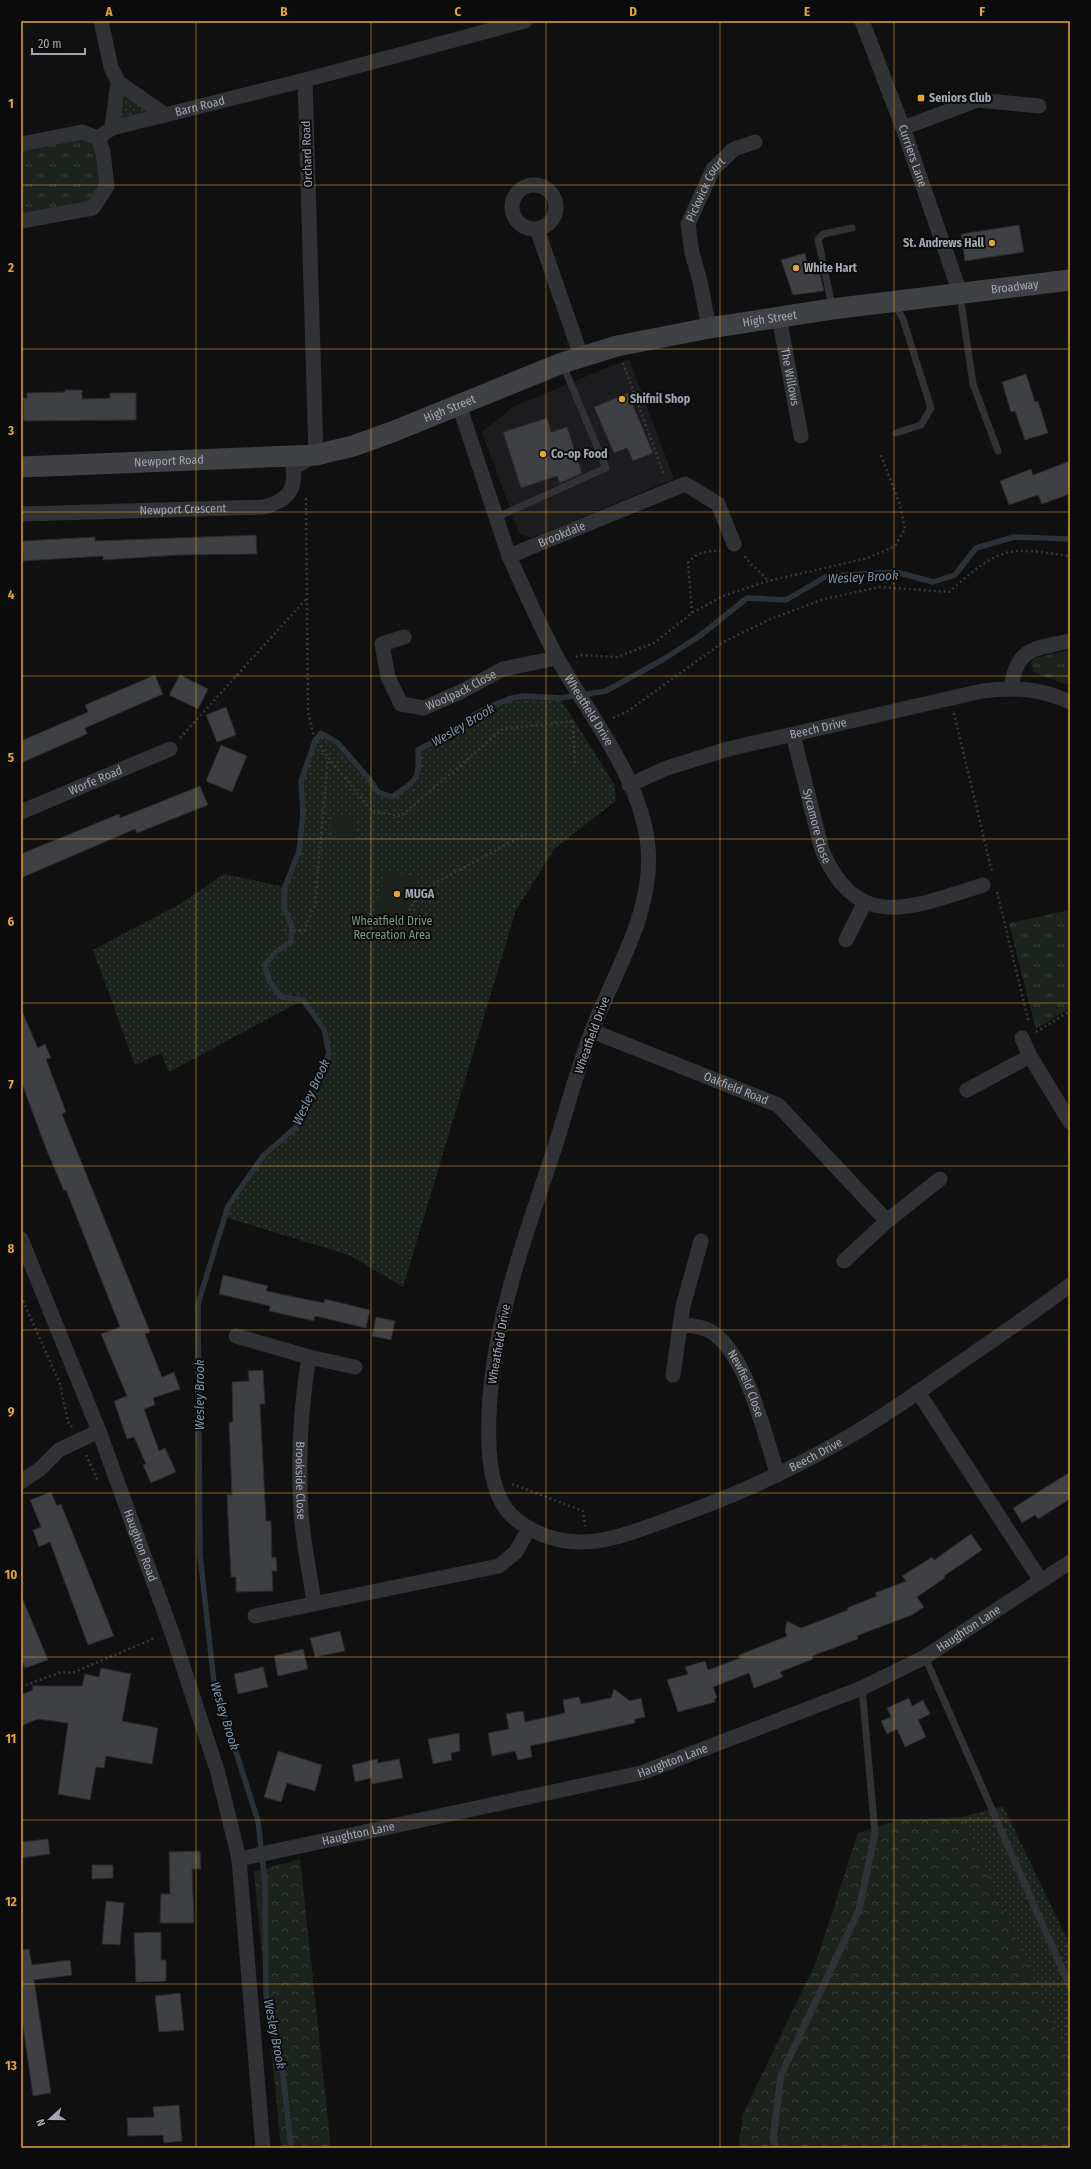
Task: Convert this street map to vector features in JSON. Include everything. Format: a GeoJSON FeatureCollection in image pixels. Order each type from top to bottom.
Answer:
{"type":"FeatureCollection","features":[{"type":"Feature","properties":{"kind":"main road","name":"Broadway"},"geometry":{"type":"LineString","coordinates":[[960,293],[1070,280]]}},
{"type":"Feature","properties":{"kind":"main road","name":"High Street"},"geometry":{"type":"LineString","coordinates":[[316,455],[353,446],[392,432],[571,360],[617,346],[709,328],[832,308],[960,293]]}},
{"type":"Feature","properties":{"kind":"main road","name":"Newport Road"},"geometry":{"type":"LineString","coordinates":[[21,467],[316,455]]}},
{"type":"Feature","properties":{"kind":"street"},"geometry":{"type":"LineString","coordinates":[[101,21],[111,67],[118,82],[112,128]]}},
{"type":"Feature","properties":{"kind":"street"},"geometry":{"type":"LineString","coordinates":[[305,80],[525,21]]}},
{"type":"Feature","properties":{"kind":"street","name":"Curriers Lane"},"geometry":{"type":"LineString","coordinates":[[862,21],[903,128],[960,293]]}},
{"type":"Feature","properties":{"kind":"street","name":"Barn Road"},"geometry":{"type":"LineString","coordinates":[[118,82],[164,115],[305,80]]}},
{"type":"Feature","properties":{"kind":"street","name":"Orchard Road"},"geometry":{"type":"LineString","coordinates":[[305,80],[316,455]]}},
{"type":"Feature","properties":{"kind":"street"},"geometry":{"type":"LineString","coordinates":[[903,128],[978,100],[1039,106]]}},
{"type":"Feature","properties":{"kind":"street"},"geometry":{"type":"LineString","coordinates":[[98,138],[112,128],[164,115]]}},
{"type":"Feature","properties":{"kind":"street"},"geometry":{"type":"LineString","coordinates":[[21,144],[82,132],[98,138],[104,152],[107,186],[93,208],[21,221]]}},
{"type":"Feature","properties":{"kind":"street","name":"Pickwick Court"},"geometry":{"type":"LineString","coordinates":[[709,328],[700,281],[692,252],[688,224],[713,169],[734,149],[755,142]]}},
{"type":"Feature","properties":{"kind":"street"},"geometry":{"type":"LineString","coordinates":[[536,229],[571,360]]}},
{"type":"Feature","properties":{"kind":"street","name":"The Willows"},"geometry":{"type":"LineString","coordinates":[[779,317],[801,436]]}},
{"type":"Feature","properties":{"kind":"street"},"geometry":{"type":"LineString","coordinates":[[459,405],[495,518],[509,556]]}},
{"type":"Feature","properties":{"kind":"street","name":"Newport Crescent"},"geometry":{"type":"LineString","coordinates":[[21,514],[263,507],[279,503],[292,486],[294,474],[293,468],[316,455]]}},
{"type":"Feature","properties":{"kind":"street","name":"Brookdale"},"geometry":{"type":"LineString","coordinates":[[509,556],[685,484],[718,504],[734,544]]}},
{"type":"Feature","properties":{"kind":"street","name":"Wheatfield Drive"},"geometry":{"type":"LineString","coordinates":[[509,556],[560,662],[611,747],[629,784],[642,815],[648,846],[646,894],[637,922],[592,1031],[520,1252],[504,1308],[490,1398],[490,1459],[503,1504],[512,1516],[529,1528]]}},
{"type":"Feature","properties":{"kind":"street","name":"Woolpack Close"},"geometry":{"type":"LineString","coordinates":[[404,637],[382,644],[388,677],[401,704],[424,708],[460,692],[503,669],[560,662]]}},
{"type":"Feature","properties":{"kind":"street"},"geometry":{"type":"LineString","coordinates":[[1011,688],[1013,671],[1020,658],[1032,650],[1070,641]]}},
{"type":"Feature","properties":{"kind":"street","name":"Beech Drive"},"geometry":{"type":"LineString","coordinates":[[629,784],[667,768],[728,749],[982,691],[1011,688],[1054,695],[1070,702]]}},
{"type":"Feature","properties":{"kind":"street","name":"Sycamore Close"},"geometry":{"type":"LineString","coordinates":[[793,735],[826,862],[836,878],[864,904]]}},
{"type":"Feature","properties":{"kind":"street","name":"Worfe Road"},"geometry":{"type":"LineString","coordinates":[[21,812],[170,749]]}},
{"type":"Feature","properties":{"kind":"street"},"geometry":{"type":"LineString","coordinates":[[846,940],[864,904],[895,908],[913,906],[983,885]]}},
{"type":"Feature","properties":{"kind":"street","name":"Oakfield Road"},"geometry":{"type":"LineString","coordinates":[[592,1031],[778,1105],[887,1221]]}},
{"type":"Feature","properties":{"kind":"street"},"geometry":{"type":"LineString","coordinates":[[1027,1036],[1030,1056],[1070,1122]]}},
{"type":"Feature","properties":{"kind":"street"},"geometry":{"type":"LineString","coordinates":[[967,1090],[1030,1056]]}},
{"type":"Feature","properties":{"kind":"street"},"geometry":{"type":"LineString","coordinates":[[844,1261],[887,1221],[940,1179]]}},
{"type":"Feature","properties":{"kind":"street","name":"Haughton Road"},"geometry":{"type":"LineString","coordinates":[[21,1239],[99,1431],[172,1633],[215,1765],[239,1859],[263,2148]]}},
{"type":"Feature","properties":{"kind":"street"},"geometry":{"type":"LineString","coordinates":[[673,1375],[680,1324],[702,1242]]}},
{"type":"Feature","properties":{"kind":"street","name":"Beech Drive"},"geometry":{"type":"LineString","coordinates":[[529,1528],[547,1536],[568,1542],[586,1542],[645,1528],[727,1497],[778,1475],[839,1443],[918,1392],[1032,1314],[1070,1285]]}},
{"type":"Feature","properties":{"kind":"street","name":"Newfield Close"},"geometry":{"type":"LineString","coordinates":[[680,1324],[708,1330],[721,1339],[733,1354],[744,1376],[778,1475]]}},
{"type":"Feature","properties":{"kind":"street"},"geometry":{"type":"LineString","coordinates":[[236,1336],[309,1357],[355,1367]]}},
{"type":"Feature","properties":{"kind":"street","name":"Brookside Close"},"geometry":{"type":"LineString","coordinates":[[309,1357],[301,1402],[300,1470],[301,1514],[314,1603]]}},
{"type":"Feature","properties":{"kind":"street"},"geometry":{"type":"LineString","coordinates":[[918,1392],[1041,1581]]}},
{"type":"Feature","properties":{"kind":"street"},"geometry":{"type":"LineString","coordinates":[[21,1482],[35,1473],[59,1450],[99,1431]]}},
{"type":"Feature","properties":{"kind":"street"},"geometry":{"type":"LineString","coordinates":[[255,1616],[499,1566],[516,1552],[529,1528]]}},
{"type":"Feature","properties":{"kind":"street","name":"Haughton Lane"},"geometry":{"type":"LineString","coordinates":[[239,1859],[641,1773],[862,1688],[924,1657],[1070,1562]]}},
{"type":"Feature","properties":{"kind":"lane"},"geometry":{"type":"LineString","coordinates":[[832,308],[818,239],[822,234],[852,228]]}},
{"type":"Feature","properties":{"kind":"lane"},"geometry":{"type":"LineString","coordinates":[[960,293],[973,384],[998,451]]}},
{"type":"Feature","properties":{"kind":"lane"},"geometry":{"type":"LineString","coordinates":[[893,301],[903,319],[931,408],[921,425],[896,433]]}},
{"type":"Feature","properties":{"kind":"lane"},"geometry":{"type":"LineString","coordinates":[[495,518],[606,468],[571,360]]}},
{"type":"Feature","properties":{"kind":"lane"},"geometry":{"type":"LineString","coordinates":[[924,1657],[1070,1987]]}},
{"type":"Feature","properties":{"kind":"lane"},"geometry":{"type":"LineString","coordinates":[[776,2148],[773,2139],[781,2075],[859,1910],[875,1833],[862,1688]]}},
{"type":"Feature","properties":{"kind":"path"},"geometry":{"type":"LineString","coordinates":[[617,346],[670,490]]}},
{"type":"Feature","properties":{"kind":"path"},"geometry":{"type":"LineString","coordinates":[[560,662],[580,654],[617,657],[654,643],[692,613],[723,596],[768,581],[868,558],[895,546],[905,529],[900,505],[881,455]]}},
{"type":"Feature","properties":{"kind":"path"},"geometry":{"type":"LineString","coordinates":[[294,474],[306,486],[308,711],[314,733],[328,758],[372,811],[400,816],[503,729],[594,719],[628,711],[723,642],[773,618],[824,599],[880,587],[949,592],[972,572],[996,556],[1017,551],[1070,556]]}},
{"type":"Feature","properties":{"kind":"path"},"geometry":{"type":"LineString","coordinates":[[692,613],[688,563],[693,555],[708,551],[721,551],[734,544],[742,548],[747,560],[763,573],[768,581]]}},
{"type":"Feature","properties":{"kind":"path"},"geometry":{"type":"LineString","coordinates":[[170,749],[308,598]]}},
{"type":"Feature","properties":{"kind":"path"},"geometry":{"type":"LineString","coordinates":[[573,721],[575,766]]}},
{"type":"Feature","properties":{"kind":"path"},"geometry":{"type":"LineString","coordinates":[[284,930],[304,931],[314,905],[328,758]]}},
{"type":"Feature","properties":{"kind":"path"},"geometry":{"type":"LineString","coordinates":[[409,910],[419,897],[437,882],[526,834]]}},
{"type":"Feature","properties":{"kind":"path"},"geometry":{"type":"LineString","coordinates":[[1027,1036],[1070,1011]]}},
{"type":"Feature","properties":{"kind":"path"},"geometry":{"type":"LineString","coordinates":[[21,1296],[47,1351],[60,1384],[68,1422],[79,1440],[99,1484]]}},
{"type":"Feature","properties":{"kind":"path"},"geometry":{"type":"LineString","coordinates":[[494,1477],[583,1511],[586,1542]]}},
{"type":"Feature","properties":{"kind":"path"},"geometry":{"type":"LineString","coordinates":[[21,1687],[61,1672],[72,1673],[156,1639],[153,1632]]}},
{"type":"Feature","properties":{"kind":"shaded area"},"geometry":{"type":"Polygon","coordinates":[[[629,359],[674,479],[532,538],[519,533],[482,432],[514,406],[629,359]]]}},
{"type":"Feature","properties":{"kind":"green space"},"geometry":{"type":"Polygon","coordinates":[[[118,82],[165,115],[112,128],[118,82]]]}},
{"type":"Feature","properties":{"kind":"green space"},"geometry":{"type":"Polygon","coordinates":[[[98,138],[100,200],[21,221],[21,144],[98,138]]]}},
{"type":"Feature","properties":{"kind":"green space"},"geometry":{"type":"Polygon","coordinates":[[[1070,650],[1070,686],[1033,672],[1031,662],[1035,658],[1070,650]]]}},
{"type":"Feature","properties":{"kind":"green space","name":"Wheatfield Drive Recreation Area"},"geometry":{"type":"Polygon","coordinates":[[[524,696],[560,698],[614,784],[616,801],[555,848],[516,910],[403,1287],[349,1255],[225,1217],[263,1156],[296,1127],[329,1053],[324,1029],[303,1000],[169,1072],[161,1053],[135,1065],[93,950],[180,904],[224,874],[285,887],[299,851],[303,813],[301,781],[315,741],[321,733],[338,743],[369,779],[378,792],[392,797],[415,779],[418,768],[418,750],[442,737],[460,730],[467,719],[491,706],[524,696]]]}},
{"type":"Feature","properties":{"kind":"green space"},"geometry":{"type":"Polygon","coordinates":[[[354,815],[355,838],[332,841],[329,819],[354,815]]]}},
{"type":"Feature","properties":{"kind":"green space","name":"MUGA"},"geometry":{"type":"Polygon","coordinates":[[[386,870],[418,878],[399,944],[369,932],[386,870]]]}},
{"type":"Feature","properties":{"kind":"green space"},"geometry":{"type":"Polygon","coordinates":[[[1070,910],[1070,1008],[1037,1028],[1035,1026],[1009,923],[1070,910]]]}},
{"type":"Feature","properties":{"kind":"green space"},"geometry":{"type":"Polygon","coordinates":[[[1003,1806],[1070,1945],[1070,2059],[962,1817],[1003,1806]]]}},
{"type":"Feature","properties":{"kind":"green space"},"geometry":{"type":"Polygon","coordinates":[[[962,1817],[1070,2059],[1070,2148],[738,2148],[743,2114],[816,1962],[858,1833],[898,1820],[962,1817]]]}},
{"type":"Feature","properties":{"kind":"green space"},"geometry":{"type":"Polygon","coordinates":[[[300,1859],[331,2148],[281,2148],[254,1872],[300,1859]]]}},
{"type":"Feature","properties":{"kind":"building","name":"St. Andrews Hall"},"geometry":{"type":"Polygon","coordinates":[[[1019,225],[1024,252],[965,261],[961,234],[1019,225]]]}},
{"type":"Feature","properties":{"kind":"building","name":"White Hart"},"geometry":{"type":"Polygon","coordinates":[[[805,253],[808,269],[814,267],[814,275],[820,274],[824,291],[793,295],[781,260],[805,253]]]}},
{"type":"Feature","properties":{"kind":"building"},"geometry":{"type":"Polygon","coordinates":[[[1026,374],[1035,402],[1038,401],[1048,433],[1025,440],[1015,411],[1011,412],[1002,382],[1026,374]]]}},
{"type":"Feature","properties":{"kind":"building"},"geometry":{"type":"Polygon","coordinates":[[[65,390],[82,390],[82,399],[110,398],[110,393],[136,393],[136,420],[24,421],[23,398],[27,398],[27,393],[65,392],[65,390]]]}},
{"type":"Feature","properties":{"kind":"building"},"geometry":{"type":"Polygon","coordinates":[[[628,393],[653,453],[633,461],[627,448],[614,453],[594,407],[628,393]]]}},
{"type":"Feature","properties":{"kind":"building","name":"Co-op Food"},"geometry":{"type":"Polygon","coordinates":[[[547,418],[551,432],[567,427],[582,473],[560,483],[557,476],[521,488],[503,432],[547,418]]]}},
{"type":"Feature","properties":{"kind":"building"},"geometry":{"type":"Polygon","coordinates":[[[1070,461],[1070,494],[1042,504],[1038,495],[1009,505],[1000,481],[1031,469],[1033,475],[1070,461]]]}},
{"type":"Feature","properties":{"kind":"building"},"geometry":{"type":"Polygon","coordinates":[[[256,535],[257,554],[178,555],[103,560],[103,556],[23,561],[22,541],[95,537],[95,541],[256,535]]]}},
{"type":"Feature","properties":{"kind":"building"},"geometry":{"type":"Polygon","coordinates":[[[155,675],[163,694],[85,728],[87,734],[21,763],[21,741],[88,712],[85,705],[155,675]]]}},
{"type":"Feature","properties":{"kind":"building"},"geometry":{"type":"Polygon","coordinates":[[[180,675],[208,689],[198,709],[169,695],[180,675]]]}},
{"type":"Feature","properties":{"kind":"building"},"geometry":{"type":"Polygon","coordinates":[[[226,707],[236,735],[217,742],[206,715],[226,707]]]}},
{"type":"Feature","properties":{"kind":"building"},"geometry":{"type":"Polygon","coordinates":[[[221,745],[247,756],[232,792],[206,781],[221,745]]]}},
{"type":"Feature","properties":{"kind":"building"},"geometry":{"type":"Polygon","coordinates":[[[200,786],[208,805],[137,833],[135,829],[21,878],[21,854],[119,814],[120,818],[200,786]]]}},
{"type":"Feature","properties":{"kind":"building"},"geometry":{"type":"Polygon","coordinates":[[[21,1009],[38,1048],[45,1044],[51,1058],[46,1059],[66,1112],[62,1114],[150,1332],[145,1334],[162,1377],[174,1372],[180,1389],[153,1398],[155,1405],[144,1409],[159,1451],[165,1448],[176,1472],[151,1483],[143,1465],[146,1464],[134,1437],[127,1439],[114,1401],[127,1396],[101,1334],[120,1327],[66,1190],[64,1191],[47,1151],[21,1081],[21,1009]]]}},
{"type":"Feature","properties":{"kind":"building"},"geometry":{"type":"Polygon","coordinates":[[[223,1275],[268,1286],[266,1291],[324,1303],[325,1299],[370,1310],[366,1328],[315,1316],[314,1321],[269,1311],[270,1306],[219,1294],[223,1275]]]}},
{"type":"Feature","properties":{"kind":"building"},"geometry":{"type":"Polygon","coordinates":[[[376,1317],[395,1321],[391,1340],[372,1336],[376,1317]]]}},
{"type":"Feature","properties":{"kind":"building"},"geometry":{"type":"Polygon","coordinates":[[[263,1370],[265,1404],[260,1404],[266,1521],[271,1521],[272,1558],[276,1557],[277,1571],[272,1571],[273,1591],[236,1592],[236,1577],[231,1577],[227,1495],[232,1495],[229,1422],[233,1422],[232,1382],[249,1381],[248,1371],[263,1370]]]}},
{"type":"Feature","properties":{"kind":"building"},"geometry":{"type":"Polygon","coordinates":[[[1070,1472],[1070,1499],[1038,1519],[1035,1515],[1022,1523],[1013,1508],[1070,1472]]]}},
{"type":"Feature","properties":{"kind":"building"},"geometry":{"type":"Polygon","coordinates":[[[51,1492],[57,1506],[61,1504],[114,1636],[88,1645],[50,1542],[39,1547],[33,1530],[41,1527],[30,1500],[51,1492]]]}},
{"type":"Feature","properties":{"kind":"building"},"geometry":{"type":"Polygon","coordinates":[[[971,1534],[982,1550],[917,1597],[924,1607],[912,1615],[857,1636],[858,1639],[812,1656],[813,1659],[780,1672],[783,1677],[754,1688],[749,1673],[713,1687],[717,1698],[714,1699],[715,1702],[678,1712],[667,1680],[688,1674],[685,1667],[705,1661],[708,1670],[740,1658],[739,1655],[787,1636],[785,1631],[787,1621],[801,1628],[848,1610],[847,1608],[877,1596],[875,1593],[906,1581],[902,1576],[932,1557],[934,1560],[971,1534]]]}},
{"type":"Feature","properties":{"kind":"building"},"geometry":{"type":"Polygon","coordinates":[[[21,1595],[48,1660],[25,1668],[21,1658],[21,1595]]]}},
{"type":"Feature","properties":{"kind":"building"},"geometry":{"type":"Polygon","coordinates":[[[340,1631],[345,1651],[315,1657],[310,1638],[340,1631]]]}},
{"type":"Feature","properties":{"kind":"building"},"geometry":{"type":"Polygon","coordinates":[[[303,1649],[308,1669],[278,1676],[274,1656],[303,1649]]]}},
{"type":"Feature","properties":{"kind":"building"},"geometry":{"type":"Polygon","coordinates":[[[263,1667],[268,1687],[238,1694],[234,1674],[263,1667]]]}},
{"type":"Feature","properties":{"kind":"building"},"geometry":{"type":"Polygon","coordinates":[[[101,1668],[131,1674],[122,1721],[158,1728],[152,1764],[106,1756],[104,1768],[96,1767],[90,1800],[58,1794],[68,1723],[38,1719],[21,1726],[21,1695],[33,1690],[32,1686],[82,1686],[85,1674],[99,1677],[101,1668]]]}},
{"type":"Feature","properties":{"kind":"building"},"geometry":{"type":"Polygon","coordinates":[[[614,1689],[630,1701],[641,1698],[645,1717],[635,1719],[635,1723],[530,1746],[532,1757],[518,1760],[515,1751],[492,1756],[488,1733],[509,1729],[506,1714],[523,1711],[525,1722],[565,1713],[563,1700],[579,1697],[581,1704],[611,1698],[614,1689]]]}},
{"type":"Feature","properties":{"kind":"building"},"geometry":{"type":"Polygon","coordinates":[[[909,1698],[912,1706],[923,1700],[930,1714],[918,1720],[926,1737],[905,1747],[897,1729],[887,1734],[881,1721],[891,1717],[887,1708],[909,1698]]]}},
{"type":"Feature","properties":{"kind":"building"},"geometry":{"type":"Polygon","coordinates":[[[459,1733],[460,1751],[451,1753],[452,1760],[433,1764],[428,1739],[459,1733]]]}},
{"type":"Feature","properties":{"kind":"building"},"geometry":{"type":"Polygon","coordinates":[[[278,1751],[322,1765],[315,1791],[287,1783],[281,1802],[264,1797],[278,1751]]]}},
{"type":"Feature","properties":{"kind":"building"},"geometry":{"type":"Polygon","coordinates":[[[377,1759],[378,1763],[399,1759],[403,1778],[372,1784],[371,1778],[355,1782],[352,1765],[377,1759]]]}},
{"type":"Feature","properties":{"kind":"building"},"geometry":{"type":"Polygon","coordinates":[[[48,1839],[50,1854],[21,1858],[21,1842],[48,1839]]]}},
{"type":"Feature","properties":{"kind":"building"},"geometry":{"type":"Polygon","coordinates":[[[200,1851],[201,1869],[192,1869],[194,1923],[160,1923],[161,1894],[170,1894],[169,1852],[200,1851]]]}},
{"type":"Feature","properties":{"kind":"building"},"geometry":{"type":"Polygon","coordinates":[[[92,1865],[113,1865],[113,1878],[92,1879],[92,1865]]]}},
{"type":"Feature","properties":{"kind":"building"},"geometry":{"type":"Polygon","coordinates":[[[106,1901],[124,1903],[120,1945],[102,1944],[106,1901]]]}},
{"type":"Feature","properties":{"kind":"building"},"geometry":{"type":"Polygon","coordinates":[[[161,1932],[161,1960],[166,1960],[166,1981],[136,1982],[134,1933],[161,1932]]]}},
{"type":"Feature","properties":{"kind":"building"},"geometry":{"type":"Polygon","coordinates":[[[29,1949],[32,1965],[70,1960],[72,1975],[34,1980],[51,2093],[33,2096],[21,2012],[21,1950],[29,1949]]]}},
{"type":"Feature","properties":{"kind":"building"},"geometry":{"type":"Polygon","coordinates":[[[180,1993],[184,2030],[159,2032],[155,1996],[180,1993]]]}},
{"type":"Feature","properties":{"kind":"building"},"geometry":{"type":"Polygon","coordinates":[[[179,2105],[182,2141],[164,2143],[163,2135],[128,2136],[127,2118],[154,2117],[153,2107],[179,2105]]]}},
{"type":"Feature","properties":{"kind":"waterway","name":"Wesley Brook"},"geometry":{"type":"LineString","coordinates":[[291,2148],[282,2065],[266,1995],[265,1883],[258,1821],[214,1683],[200,1555],[198,1304],[228,1206],[263,1156],[296,1127],[329,1053],[324,1029],[303,1000],[281,997],[270,982],[264,965],[277,951],[291,942],[292,927],[284,908],[285,887],[299,851],[303,813],[301,781],[315,741],[321,733],[338,743],[369,779],[378,792],[392,797],[415,779],[418,768],[418,750],[442,737],[460,730],[467,719],[491,706],[512,698],[524,696],[560,698],[606,691],[664,659],[701,635],[747,598],[786,600],[827,576],[896,572],[933,582],[955,575],[976,548],[1014,537],[1070,539]]}},
{"type":"Feature","properties":{"kind":"place","name":"Seniors Club"},"geometry":{"type":"Point","coordinates":[921,98]}},
{"type":"Feature","properties":{"kind":"place","name":"St. Andrews Hall"},"geometry":{"type":"Point","coordinates":[992,243]}},
{"type":"Feature","properties":{"kind":"place","name":"White Hart"},"geometry":{"type":"Point","coordinates":[796,268]}},
{"type":"Feature","properties":{"kind":"place","name":"Shifnil Shop"},"geometry":{"type":"Point","coordinates":[622,399]}},
{"type":"Feature","properties":{"kind":"place","name":"Co-op Food"},"geometry":{"type":"Point","coordinates":[543,454]}},
{"type":"Feature","properties":{"kind":"place","name":"MUGA"},"geometry":{"type":"Point","coordinates":[397,894]}}]}
